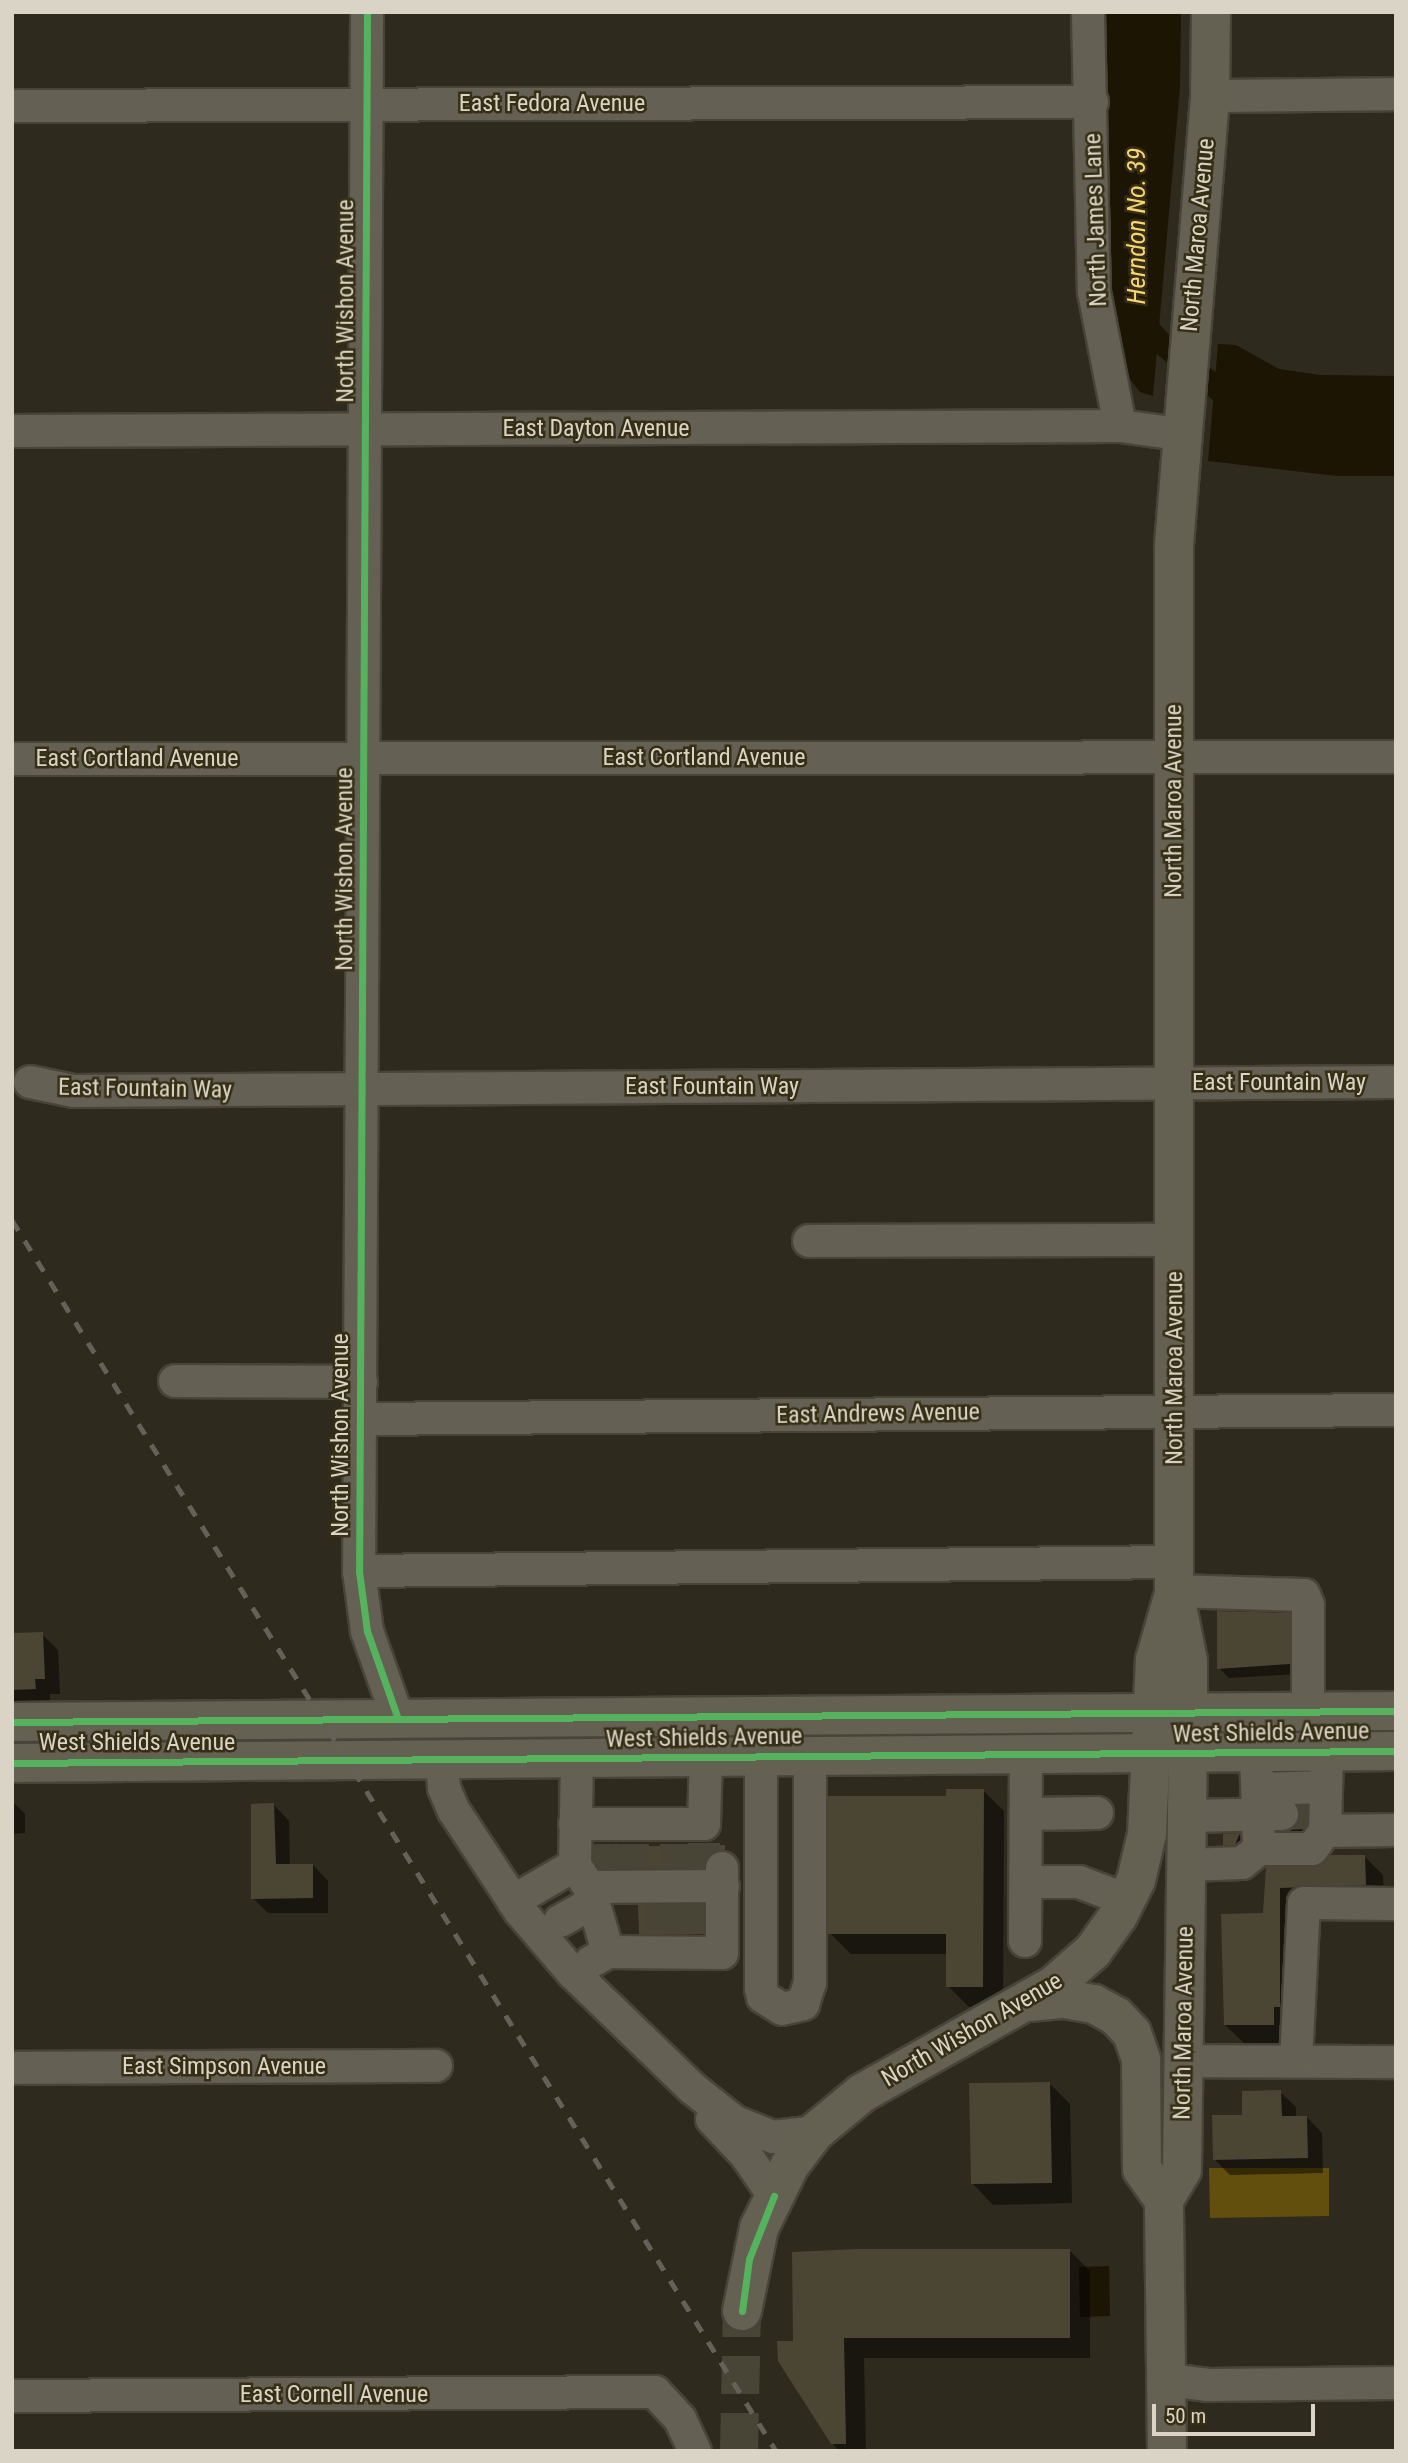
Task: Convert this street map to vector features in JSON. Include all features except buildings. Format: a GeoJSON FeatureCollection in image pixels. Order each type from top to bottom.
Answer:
{"type":"FeatureCollection","features":[{"type":"Feature","properties":{"kind":"main road","name":"North Maroa Avenue"},"geometry":{"type":"LineString","coordinates":[[1164,2200],[1182,2170],[1184,2061],[1204,1864],[1204,1816],[1169,1753],[1170,1713],[1155,1660],[1174,1577],[1174,545],[1180,434],[1210,96],[1211,12]]}},
{"type":"Feature","properties":{"kind":"main road","name":"West Shields Avenue"},"geometry":{"type":"LineString","coordinates":[[12,1722],[1396,1711]]}},
{"type":"Feature","properties":{"kind":"main road","name":"West Shields Avenue"},"geometry":{"type":"LineString","coordinates":[[12,1763],[1169,1753],[1296,1796],[1396,1751]]}},
{"type":"Feature","properties":{"kind":"main road","name":"North Wishon Avenue"},"geometry":{"type":"LineString","coordinates":[[742,2311],[749,2259],[774,2196],[790,2165],[815,2132],[862,2093],[1029,2002],[1093,1951],[1127,1900],[1169,1753]]}},
{"type":"Feature","properties":{"kind":"main road"},"geometry":{"type":"LineString","coordinates":[[1029,2002],[1065,1999],[1094,2004],[1116,2016],[1132,2033],[1141,2059],[1142,2169],[1164,2200],[1167,2451]]}},
{"type":"Feature","properties":{"kind":"street","name":"North Wishon Avenue"},"geometry":{"type":"LineString","coordinates":[[367,12],[364,1090],[359,1571],[368,1631],[398,1719]]}},
{"type":"Feature","properties":{"kind":"street","name":"North James Lane"},"geometry":{"type":"LineString","coordinates":[[1088,12],[1094,292],[1120,426]]}},
{"type":"Feature","properties":{"kind":"street"},"geometry":{"type":"LineString","coordinates":[[1210,96],[1396,94]]}},
{"type":"Feature","properties":{"kind":"street","name":"East Fedora Avenue"},"geometry":{"type":"LineString","coordinates":[[12,106],[1092,102]]}},
{"type":"Feature","properties":{"kind":"street","name":"East Dayton Avenue"},"geometry":{"type":"LineString","coordinates":[[12,432],[1120,426],[1180,434]]}},
{"type":"Feature","properties":{"kind":"street","name":"East Cortland Avenue"},"geometry":{"type":"LineString","coordinates":[[12,759],[1396,757]]}},
{"type":"Feature","properties":{"kind":"street","name":"East Fountain Way"},"geometry":{"type":"LineString","coordinates":[[30,1082],[74,1091],[1396,1082]]}},
{"type":"Feature","properties":{"kind":"street"},"geometry":{"type":"LineString","coordinates":[[809,1241],[1175,1240]]}},
{"type":"Feature","properties":{"kind":"street"},"geometry":{"type":"LineString","coordinates":[[175,1381],[360,1382]]}},
{"type":"Feature","properties":{"kind":"street","name":"East Andrews Avenue"},"geometry":{"type":"LineString","coordinates":[[360,1419],[1396,1410]]}},
{"type":"Feature","properties":{"kind":"street"},"geometry":{"type":"LineString","coordinates":[[359,1571],[1174,1577],[1304,1595],[1308,1605],[1308,1712]]}},
{"type":"Feature","properties":{"kind":"street"},"geometry":{"type":"LineString","coordinates":[[1025,1941],[1026,1754]]}},
{"type":"Feature","properties":{"kind":"street"},"geometry":{"type":"LineString","coordinates":[[761,1757],[761,1989],[764,1997],[782,2009],[803,2004],[810,1983],[810,1756]]}},
{"type":"Feature","properties":{"kind":"street"},"geometry":{"type":"LineString","coordinates":[[608,1952],[706,1757]]}},
{"type":"Feature","properties":{"kind":"street"},"geometry":{"type":"LineString","coordinates":[[573,1973],[608,1952],[677,1946],[722,1952],[577,1758]]}},
{"type":"Feature","properties":{"kind":"street"},"geometry":{"type":"LineString","coordinates":[[442,1759],[444,1788],[454,1811],[513,1901],[573,1973],[692,2088],[774,2196]]}},
{"type":"Feature","properties":{"kind":"street"},"geometry":{"type":"LineString","coordinates":[[1204,1816],[1296,1796],[1396,1830]]}},
{"type":"Feature","properties":{"kind":"street"},"geometry":{"type":"LineString","coordinates":[[1259,1849],[1311,1849],[1296,1796]]}},
{"type":"Feature","properties":{"kind":"street"},"geometry":{"type":"LineString","coordinates":[[1204,1864],[1242,1863],[1259,1849],[1296,1796]]}},
{"type":"Feature","properties":{"kind":"street"},"geometry":{"type":"LineString","coordinates":[[1026,1814],[1097,1813]]}},
{"type":"Feature","properties":{"kind":"street"},"geometry":{"type":"LineString","coordinates":[[513,1901],[652,1861]]}},
{"type":"Feature","properties":{"kind":"street"},"geometry":{"type":"LineString","coordinates":[[559,1921],[652,1861]]}},
{"type":"Feature","properties":{"kind":"street"},"geometry":{"type":"LineString","coordinates":[[1026,1882],[1079,1882],[1127,1900]]}},
{"type":"Feature","properties":{"kind":"street"},"geometry":{"type":"LineString","coordinates":[[1296,2061],[1304,1903],[1396,1904]]}},
{"type":"Feature","properties":{"kind":"street"},"geometry":{"type":"LineString","coordinates":[[1184,2061],[1396,2062]]}},
{"type":"Feature","properties":{"kind":"street","name":"East Simpson Avenue"},"geometry":{"type":"LineString","coordinates":[[12,2068],[436,2066]]}},
{"type":"Feature","properties":{"kind":"street"},"geometry":{"type":"LineString","coordinates":[[692,2088],[754,2131],[773,2137],[815,2132]]}},
{"type":"Feature","properties":{"kind":"street"},"geometry":{"type":"LineString","coordinates":[[1168,2380],[1207,2385],[1396,2383]]}},
{"type":"Feature","properties":{"kind":"street","name":"East Cornell Avenue"},"geometry":{"type":"LineString","coordinates":[[12,2396],[655,2392],[680,2419],[695,2451]]}},
{"type":"Feature","properties":{"kind":"shaded area"},"geometry":{"type":"Polygon","coordinates":[[[1209,2168],[1329,2168],[1329,2216],[1210,2218],[1209,2168]]]}},
{"type":"Feature","properties":{"kind":"water"},"geometry":{"type":"Polygon","coordinates":[[[1101,12],[1181,12],[1180,86],[1153,396],[1140,392],[1121,368],[1110,333],[1101,12]]]}},
{"type":"Feature","properties":{"kind":"water"},"geometry":{"type":"Polygon","coordinates":[[[1218,344],[1236,345],[1279,369],[1320,375],[1396,376],[1396,476],[1337,476],[1208,461],[1218,344]]]}},
{"type":"Feature","properties":{"kind":"water"},"geometry":{"type":"Polygon","coordinates":[[[1109,2266],[1110,2316],[1080,2317],[1079,2267],[1109,2266]]]}},
{"type":"Feature","properties":{"kind":"waterway","name":"Herndon No. 39"},"geometry":{"type":"LineString","coordinates":[[1138,317],[1159,341],[1218,389],[1238,397]]}},
{"type":"Feature","properties":{"kind":"tunnel"},"geometry":{"type":"LineString","coordinates":[[1282,1814],[1308,1813]]}},
{"type":"Feature","properties":{"kind":"tunnel"},"geometry":{"type":"LineString","coordinates":[[704,1843],[704,1869]]}},
{"type":"Feature","properties":{"kind":"tunnel"},"geometry":{"type":"LineString","coordinates":[[601,1844],[602,1871]]}},
{"type":"Feature","properties":{"kind":"tunnel"},"geometry":{"type":"LineString","coordinates":[[633,1844],[633,1869]]}},
{"type":"Feature","properties":{"kind":"tunnel"},"geometry":{"type":"LineString","coordinates":[[676,1844],[676,1869]]}},
{"type":"Feature","properties":{"kind":"tunnel"},"geometry":{"type":"LineString","coordinates":[[661,1899],[662,1940]]}},
{"type":"Feature","properties":{"kind":"tunnel"},"geometry":{"type":"LineString","coordinates":[[691,1899],[691,1940]]}},
{"type":"Feature","properties":{"kind":"tunnel"},"geometry":{"type":"LineString","coordinates":[[739,2451],[742,2311]]}},
{"type":"Feature","properties":{"kind":"railway"},"geometry":{"type":"LineString","coordinates":[[12,1220],[776,2451]]}},
{"type":"Feature","properties":{"kind":"cycle path"},"geometry":{"type":"LineString","coordinates":[[367,12],[359,1571],[367,1631],[398,1719]]}},
{"type":"Feature","properties":{"kind":"cycle path"},"geometry":{"type":"LineString","coordinates":[[12,1722],[1396,1711]]}},
{"type":"Feature","properties":{"kind":"cycle path"},"geometry":{"type":"LineString","coordinates":[[12,1763],[1396,1751]]}},
{"type":"Feature","properties":{"kind":"cycle path"},"geometry":{"type":"LineString","coordinates":[[742,2311],[749,2259],[774,2196]]}}]}
